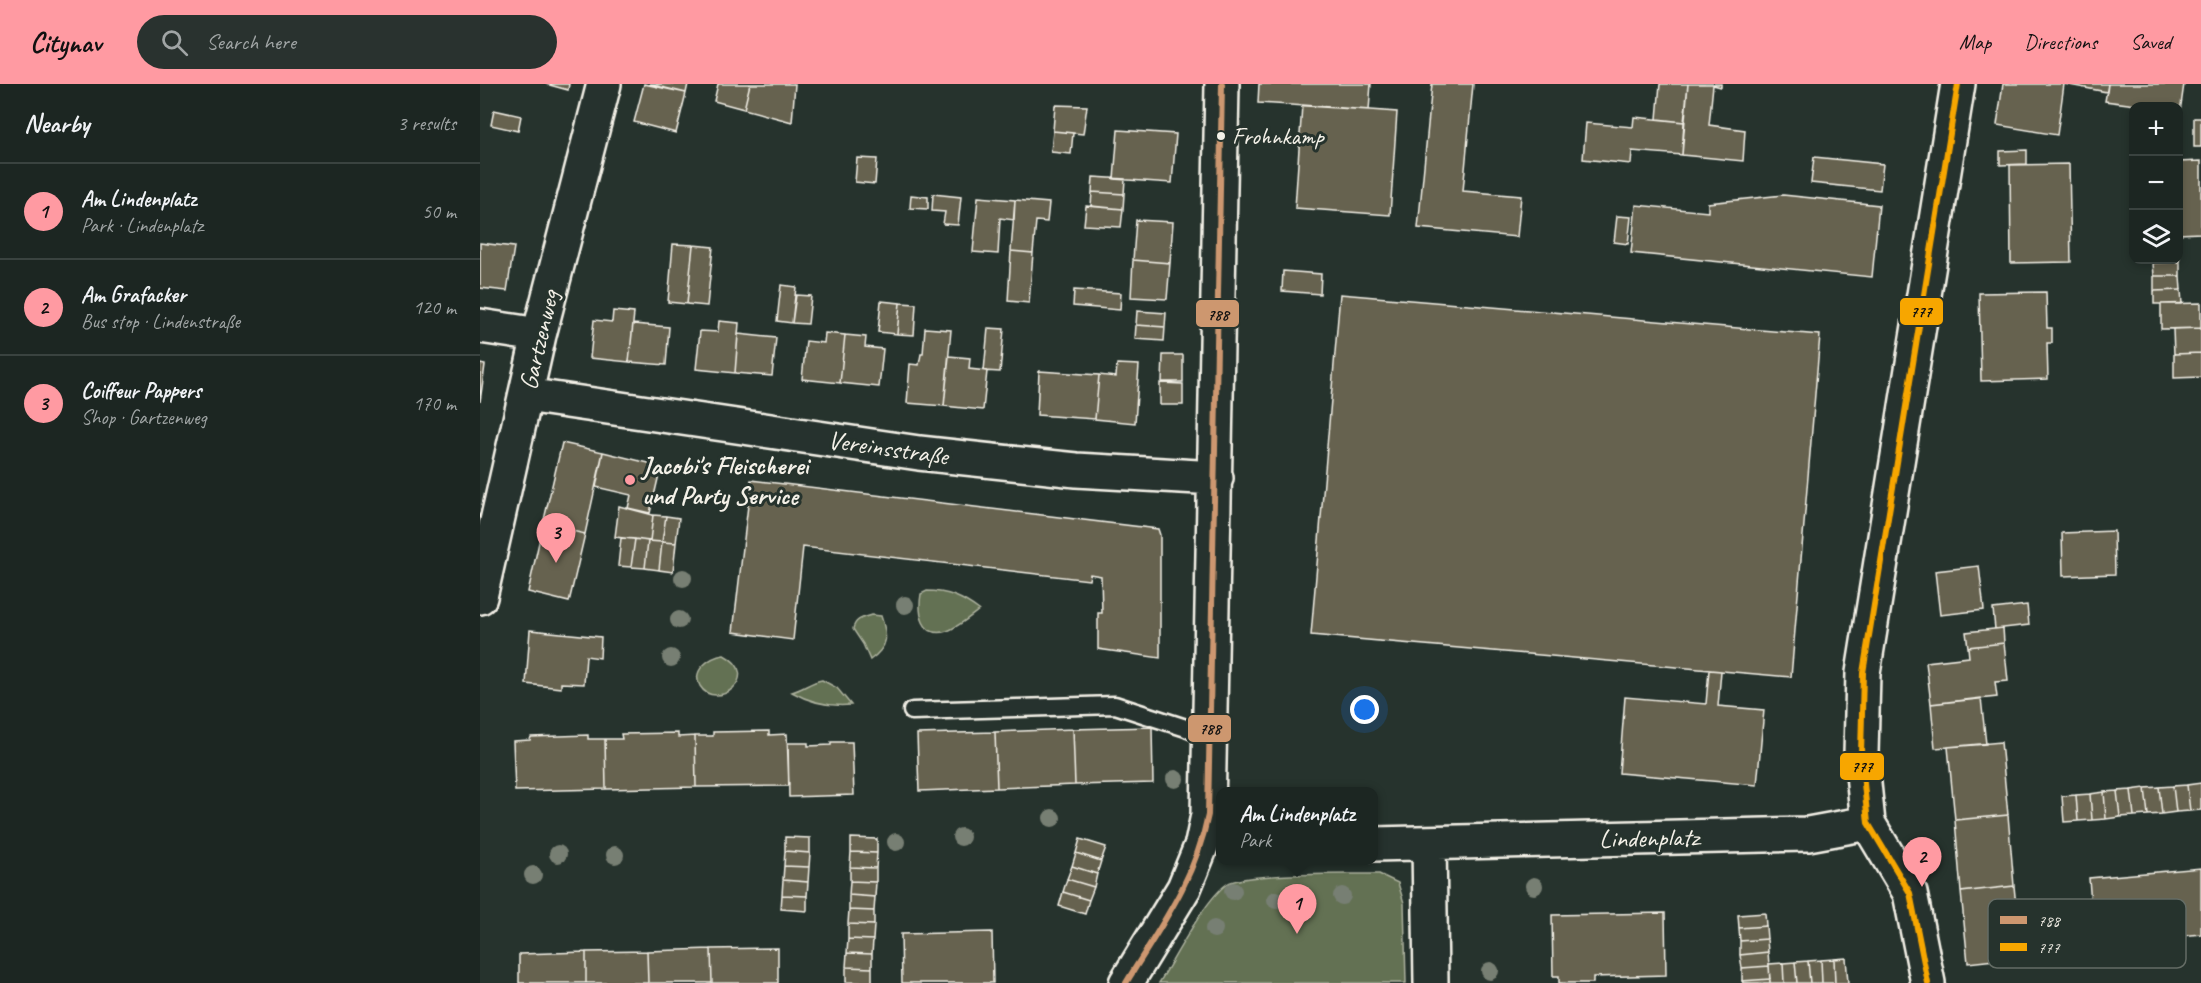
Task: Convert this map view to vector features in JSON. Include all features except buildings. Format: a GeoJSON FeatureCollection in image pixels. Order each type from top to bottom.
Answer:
{"type":"FeatureCollection","features":[{"type":"Feature","properties":{"kind":"street","name":"Gartzenweg"},"geometry":{"type":"LineString","coordinates":[[480,597],[539,335],[603,84]]}},
{"type":"Feature","properties":{"kind":"street"},"geometry":{"type":"LineString","coordinates":[[1126,983],[1211,844],[1208,815],[1222,84]]}},
{"type":"Feature","properties":{"kind":"street"},"geometry":{"type":"LineString","coordinates":[[1928,983],[1910,893],[1868,823],[1862,754],[1863,673],[1958,84]]}},
{"type":"Feature","properties":{"kind":"street"},"geometry":{"type":"LineString","coordinates":[[480,327],[539,335]]}},
{"type":"Feature","properties":{"kind":"street","name":"Vereinsstraße"},"geometry":{"type":"LineString","coordinates":[[526,395],[919,453],[1076,470],[1216,478]]}},
{"type":"Feature","properties":{"kind":"street","name":"Lindenplatz"},"geometry":{"type":"LineString","coordinates":[[1378,843],[1808,834],[1868,823]]}},
{"type":"Feature","properties":{"kind":"street"},"geometry":{"type":"LineString","coordinates":[[1429,843],[1431,983]]}},
{"type":"Feature","properties":{"kind":"lane"},"geometry":{"type":"LineString","coordinates":[[912,711],[1115,705],[1210,738]]}},
{"type":"Feature","properties":{"kind":"green space"},"geometry":{"type":"Polygon","coordinates":[[[927,591],[955,596],[979,610],[964,622],[947,631],[932,631],[923,622],[920,608],[921,594],[927,591]]]}},
{"type":"Feature","properties":{"kind":"green space"},"geometry":{"type":"Polygon","coordinates":[[[871,615],[881,616],[886,635],[881,650],[870,660],[853,629],[857,621],[871,615]]]}},
{"type":"Feature","properties":{"kind":"green space"},"geometry":{"type":"Polygon","coordinates":[[[724,655],[735,663],[739,672],[738,681],[725,693],[716,695],[707,693],[698,680],[700,670],[708,661],[724,655]]]}},
{"type":"Feature","properties":{"kind":"green space"},"geometry":{"type":"Polygon","coordinates":[[[822,680],[837,688],[851,705],[820,703],[792,692],[822,680]]]}},
{"type":"Feature","properties":{"kind":"green space"},"geometry":{"type":"Polygon","coordinates":[[[1379,874],[1398,883],[1404,903],[1406,983],[1159,983],[1200,915],[1227,884],[1255,877],[1379,874]]]}},
{"type":"Feature","properties":{"kind":"transit line","name":"788"},"geometry":{"type":"LineString","coordinates":[[1126,983],[1185,882],[1202,839],[1208,815],[1222,84]]}},
{"type":"Feature","properties":{"kind":"transit line","name":"777"},"geometry":{"type":"LineString","coordinates":[[1928,983],[1910,893],[1868,823],[1861,754],[1863,673],[1958,84]]}},
{"type":"Feature","properties":{"kind":"place","name":"Frohnkamp"},"geometry":{"type":"Point","coordinates":[1221,136]}},
{"type":"Feature","properties":{"kind":"place","name":"Jacobi's Fleischerei und Party Service"},"geometry":{"type":"Point","coordinates":[630,480]}},
{"type":"Feature","properties":{"kind":"place","name":"Coiffeur Pappers"},"geometry":{"type":"Point","coordinates":[556,563]}},
{"type":"Feature","properties":{"kind":"place","name":"Am Grafacker"},"geometry":{"type":"Point","coordinates":[1922,887]}},
{"type":"Feature","properties":{"kind":"place","name":"Am Lindenplatz"},"geometry":{"type":"Point","coordinates":[1297,934]}}]}
